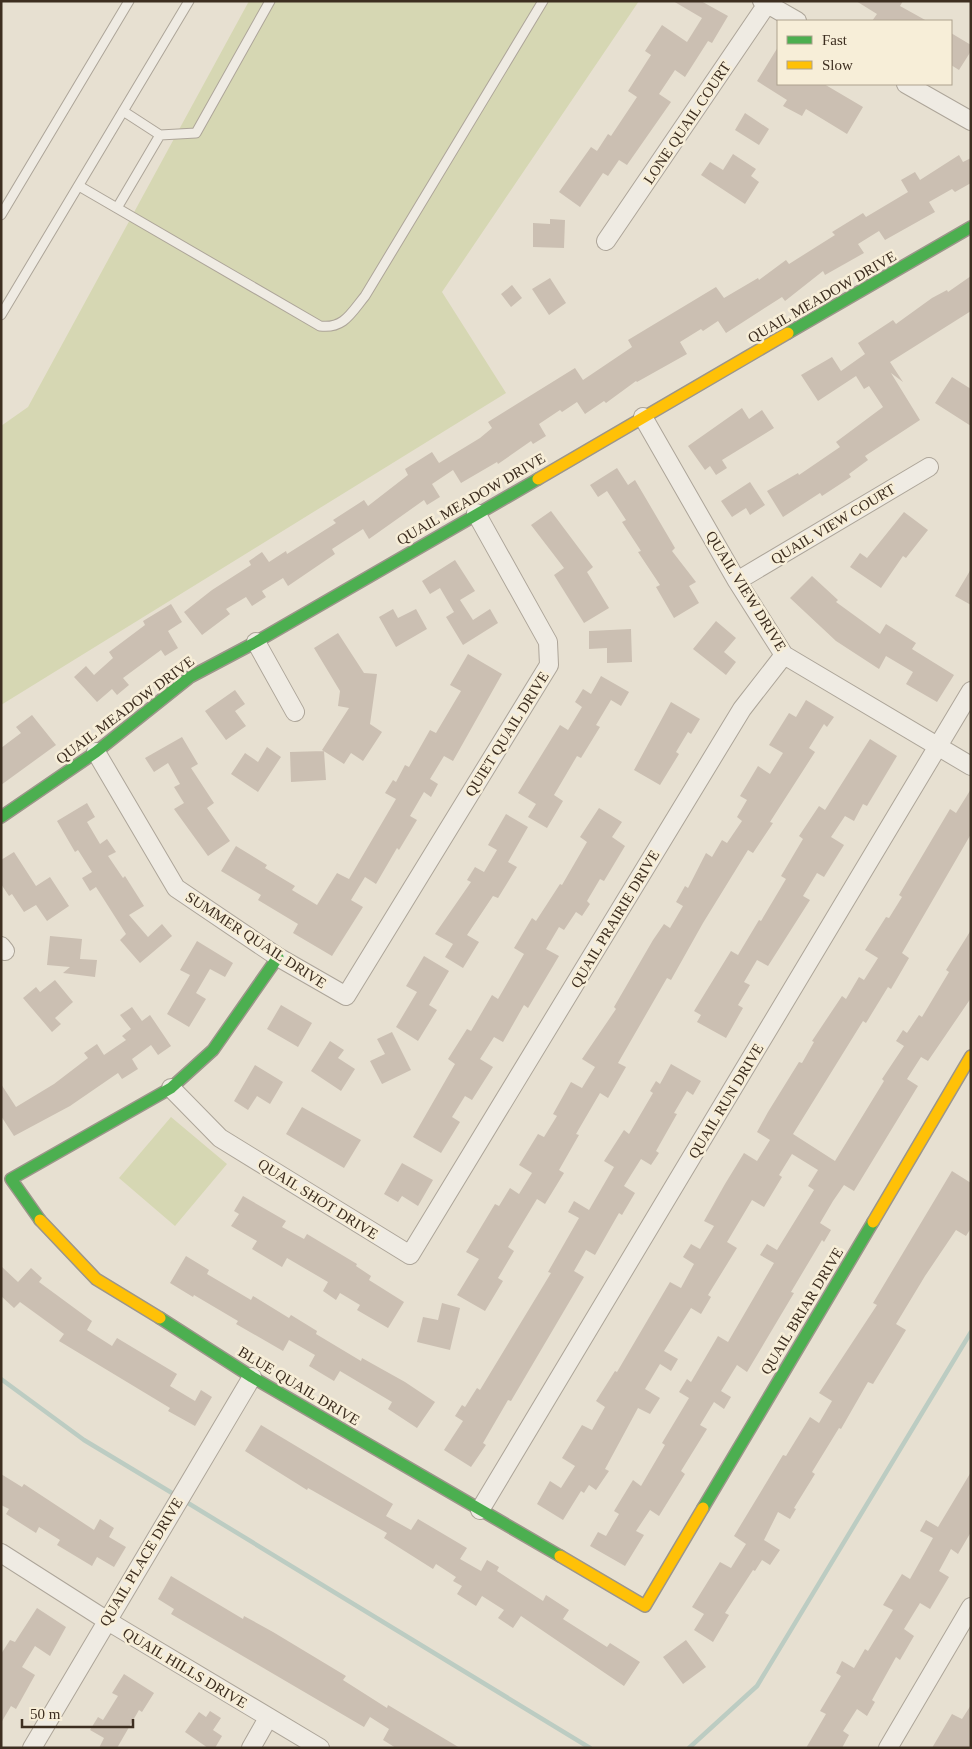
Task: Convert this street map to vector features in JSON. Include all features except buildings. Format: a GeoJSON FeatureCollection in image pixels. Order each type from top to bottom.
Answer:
{"type":"FeatureCollection","features":[{"type":"Feature","properties":{"kind":"street"},"geometry":{"type":"LineString","coordinates":[[764,3],[795,20]]}},
{"type":"Feature","properties":{"kind":"street","name":"LONE QUAIL COURT"},"geometry":{"type":"LineString","coordinates":[[606,241],[764,3]]}},
{"type":"Feature","properties":{"kind":"street"},"geometry":{"type":"LineString","coordinates":[[908,85],[971,121]]}},
{"type":"Feature","properties":{"kind":"street","name":"QUAIL MEADOW DRIVE"},"geometry":{"type":"LineString","coordinates":[[1,817],[96,752],[190,676],[256,642],[971,227]]}},
{"type":"Feature","properties":{"kind":"street","name":"QUAIL VIEW DRIVE"},"geometry":{"type":"LineString","coordinates":[[643,417],[737,581],[784,655],[971,766]]}},
{"type":"Feature","properties":{"kind":"street","name":"QUAIL VIEW COURT"},"geometry":{"type":"LineString","coordinates":[[737,581],[929,467]]}},
{"type":"Feature","properties":{"kind":"street","name":"QUIET QUAIL DRIVE"},"geometry":{"type":"LineString","coordinates":[[376,948],[549,665],[548,642],[476,513]]}},
{"type":"Feature","properties":{"kind":"street"},"geometry":{"type":"LineString","coordinates":[[256,642],[295,712]]}},
{"type":"Feature","properties":{"kind":"street","name":"QUAIL PRAIRIE DRIVE"},"geometry":{"type":"LineString","coordinates":[[451,1188],[742,709],[784,655]]}},
{"type":"Feature","properties":{"kind":"street","name":"QUAIL RUN DRIVE"},"geometry":{"type":"LineString","coordinates":[[480,1510],[971,691]]}},
{"type":"Feature","properties":{"kind":"street","name":"SUMMER QUAIL DRIVE"},"geometry":{"type":"LineString","coordinates":[[96,752],[176,888],[278,957],[346,996],[376,948]]}},
{"type":"Feature","properties":{"kind":"street"},"geometry":{"type":"LineString","coordinates":[[171,1088],[214,1050],[278,957]]}},
{"type":"Feature","properties":{"kind":"street","name":"QUAIL BRIAR DRIVE"},"geometry":{"type":"LineString","coordinates":[[660,1581],[971,1056]]}},
{"type":"Feature","properties":{"kind":"street","name":"QUAIL SHOT DRIVE"},"geometry":{"type":"LineString","coordinates":[[171,1088],[220,1138],[410,1255],[451,1188]]}},
{"type":"Feature","properties":{"kind":"street","name":"BLUE QUAIL DRIVE"},"geometry":{"type":"LineString","coordinates":[[171,1088],[11,1179],[43,1226],[96,1279],[219,1354],[252,1377],[644,1606],[660,1581]]}},
{"type":"Feature","properties":{"kind":"street","name":"QUAIL PLACE DRIVE"},"geometry":{"type":"LineString","coordinates":[[32,1748],[106,1620],[252,1377]]}},
{"type":"Feature","properties":{"kind":"street","name":"QUAIL HILLS DRIVE"},"geometry":{"type":"LineString","coordinates":[[1,1553],[106,1620],[320,1748]]}},
{"type":"Feature","properties":{"kind":"street"},"geometry":{"type":"LineString","coordinates":[[888,1748],[971,1607]]}},
{"type":"Feature","properties":{"kind":"street"},"geometry":{"type":"LineString","coordinates":[[250,1748],[268,1718]]}},
{"type":"Feature","properties":{"kind":"lane"},"geometry":{"type":"LineString","coordinates":[[1,215],[129,1]]}},
{"type":"Feature","properties":{"kind":"lane"},"geometry":{"type":"LineString","coordinates":[[1,315],[189,1]]}},
{"type":"Feature","properties":{"kind":"lane"},"geometry":{"type":"LineString","coordinates":[[123,111],[160,135],[196,133],[270,1]]}},
{"type":"Feature","properties":{"kind":"lane"},"geometry":{"type":"LineString","coordinates":[[79,186],[320,326],[331,328],[343,323],[365,296],[544,1]]}},
{"type":"Feature","properties":{"kind":"lane"},"geometry":{"type":"LineString","coordinates":[[117,208],[160,135]]}},
{"type":"Feature","properties":{"kind":"green space"},"geometry":{"type":"Polygon","coordinates":[[[249,1],[639,1],[442,292],[506,393],[1,705],[1,426],[28,407],[249,1]]]}},
{"type":"Feature","properties":{"kind":"green space"},"geometry":{"type":"Polygon","coordinates":[[[171,1117],[227,1164],[175,1226],[119,1178],[171,1117]]]}},
{"type":"Feature","properties":{"kind":"waterway"},"geometry":{"type":"LineString","coordinates":[[689,1748],[757,1686],[971,1332]]}},
{"type":"Feature","properties":{"kind":"waterway"},"geometry":{"type":"LineString","coordinates":[[1,1379],[84,1440],[177,1496]]}},
{"type":"Feature","properties":{"kind":"waterway"},"geometry":{"type":"LineString","coordinates":[[183,1500],[590,1748]]}},
{"type":"Feature","properties":{"kind":"traffic: fast"},"geometry":{"type":"LineString","coordinates":[[788,333],[971,227]]}},
{"type":"Feature","properties":{"kind":"traffic: fast"},"geometry":{"type":"LineString","coordinates":[[1,817],[96,752],[190,677],[256,642],[538,479]]}},
{"type":"Feature","properties":{"kind":"traffic: fast"},"geometry":{"type":"LineString","coordinates":[[40,1220],[11,1179],[171,1088],[213,1050],[278,957]]}},
{"type":"Feature","properties":{"kind":"traffic: fast"},"geometry":{"type":"LineString","coordinates":[[703,1508],[873,1222]]}},
{"type":"Feature","properties":{"kind":"traffic: fast"},"geometry":{"type":"LineString","coordinates":[[160,1318],[252,1377],[560,1556]]}},
{"type":"Feature","properties":{"kind":"traffic: slow"},"geometry":{"type":"LineString","coordinates":[[538,479],[788,333]]}},
{"type":"Feature","properties":{"kind":"traffic: slow"},"geometry":{"type":"LineString","coordinates":[[873,1222],[971,1056]]}},
{"type":"Feature","properties":{"kind":"traffic: slow"},"geometry":{"type":"LineString","coordinates":[[40,1220],[96,1279],[160,1318]]}},
{"type":"Feature","properties":{"kind":"traffic: slow"},"geometry":{"type":"LineString","coordinates":[[560,1556],[645,1606],[703,1508]]}}]}
